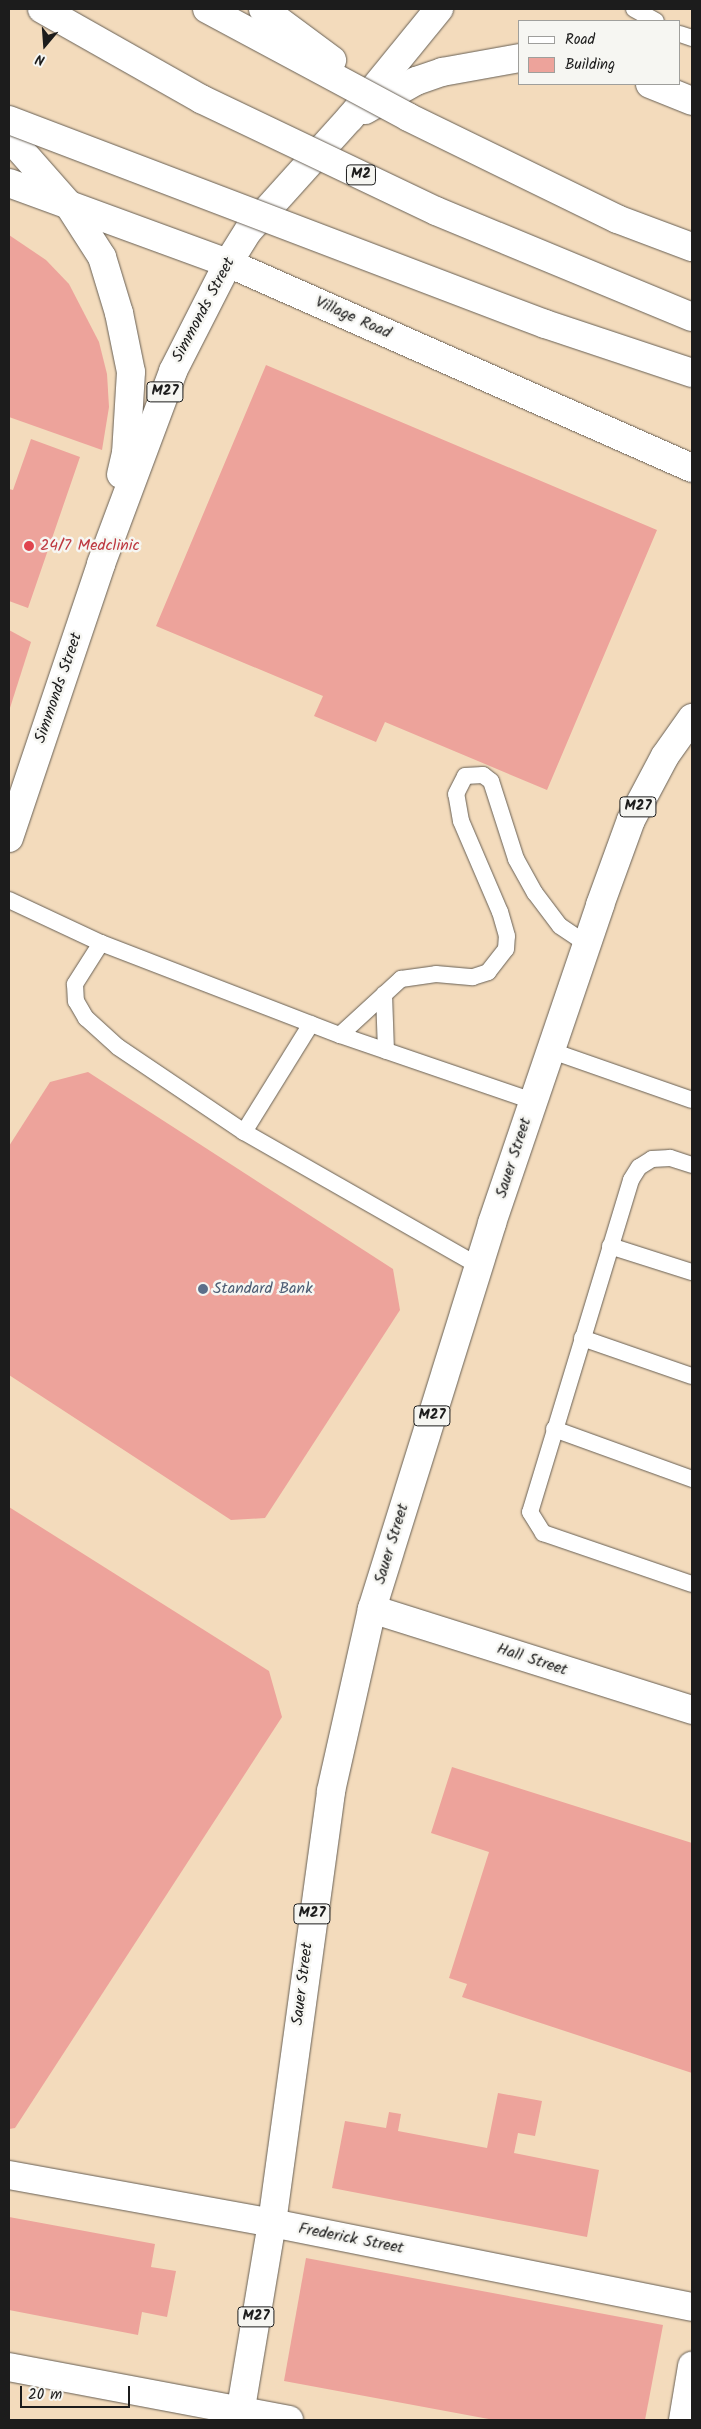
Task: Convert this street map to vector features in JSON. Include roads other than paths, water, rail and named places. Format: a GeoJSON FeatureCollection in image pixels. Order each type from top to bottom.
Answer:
{"type":"FeatureCollection","features":[{"type":"Feature","properties":{"kind":"main road","name":"M2"},"geometry":{"type":"LineString","coordinates":[[42,9],[201,100],[401,194],[692,317]]}},
{"type":"Feature","properties":{"kind":"main road"},"geometry":{"type":"LineString","coordinates":[[207,9],[408,117],[617,219],[692,247]]}},
{"type":"Feature","properties":{"kind":"main road"},"geometry":{"type":"LineString","coordinates":[[263,9],[408,117]]}},
{"type":"Feature","properties":{"kind":"main road","name":"Simmonds Street"},"geometry":{"type":"LineString","coordinates":[[9,838],[14,805],[173,370],[228,263],[250,230],[350,118],[439,9]]}},
{"type":"Feature","properties":{"kind":"main road"},"geometry":{"type":"LineString","coordinates":[[350,118],[416,81],[442,72],[518,58]]}},
{"type":"Feature","properties":{"kind":"main road"},"geometry":{"type":"LineString","coordinates":[[652,85],[692,101]]}},
{"type":"Feature","properties":{"kind":"main road"},"geometry":{"type":"LineString","coordinates":[[9,120],[536,321],[692,373]]}},
{"type":"Feature","properties":{"kind":"main road"},"geometry":{"type":"LineString","coordinates":[[9,137],[68,204],[102,258],[119,313],[131,372],[126,453],[101,564]]}},
{"type":"Feature","properties":{"kind":"main road","name":"Village Road"},"geometry":{"type":"LineString","coordinates":[[9,183],[228,263],[692,468]]}},
{"type":"Feature","properties":{"kind":"main road","name":"Sauer Street"},"geometry":{"type":"LineString","coordinates":[[240,2416],[272,2223],[331,1791],[372,1609],[479,1266],[533,1101],[631,820],[665,756],[692,718]]}},
{"type":"Feature","properties":{"kind":"main road","name":"Hall Street"},"geometry":{"type":"LineString","coordinates":[[372,1609],[692,1710]]}},
{"type":"Feature","properties":{"kind":"main road","name":"Frederick Street"},"geometry":{"type":"LineString","coordinates":[[9,2175],[272,2223],[692,2307]]}},
{"type":"Feature","properties":{"kind":"main road"},"geometry":{"type":"LineString","coordinates":[[683,2420],[692,2366]]}},
{"type":"Feature","properties":{"kind":"main road"},"geometry":{"type":"LineString","coordinates":[[9,2367],[240,2416],[289,2420]]}},
{"type":"Feature","properties":{"kind":"lane"},"geometry":{"type":"LineString","coordinates":[[634,9],[654,20]]}},
{"type":"Feature","properties":{"kind":"lane"},"geometry":{"type":"LineString","coordinates":[[340,1035],[401,979],[416,975],[472,977],[488,972],[506,948],[507,936],[500,912],[461,821],[456,794],[465,776],[472,774],[483,775],[491,781],[516,859],[535,893],[560,926],[587,944]]}},
{"type":"Feature","properties":{"kind":"lane"},"geometry":{"type":"LineString","coordinates":[[9,900],[101,943],[311,1024],[533,1101]]}},
{"type":"Feature","properties":{"kind":"lane"},"geometry":{"type":"LineString","coordinates":[[101,943],[76,984],[76,1001],[86,1018],[118,1047],[244,1132],[479,1266]]}},
{"type":"Feature","properties":{"kind":"lane"},"geometry":{"type":"LineString","coordinates":[[384,994],[386,1051]]}},
{"type":"Feature","properties":{"kind":"lane"},"geometry":{"type":"LineString","coordinates":[[244,1132],[311,1024]]}},
{"type":"Feature","properties":{"kind":"lane"},"geometry":{"type":"LineString","coordinates":[[552,1051],[692,1100]]}},
{"type":"Feature","properties":{"kind":"lane"},"geometry":{"type":"LineString","coordinates":[[692,1165],[670,1158],[652,1159],[639,1167],[631,1180],[530,1512],[543,1533],[692,1584]]}},
{"type":"Feature","properties":{"kind":"lane"},"geometry":{"type":"LineString","coordinates":[[610,1246],[692,1272]]}},
{"type":"Feature","properties":{"kind":"lane"},"geometry":{"type":"LineString","coordinates":[[582,1338],[692,1376]]}},
{"type":"Feature","properties":{"kind":"lane"},"geometry":{"type":"LineString","coordinates":[[554,1429],[692,1479]]}},
{"type":"Feature","properties":{"kind":"place","name":"24/7 Medclinic"},"geometry":{"type":"Point","coordinates":[29,546]}},
{"type":"Feature","properties":{"kind":"place","name":"Standard Bank"},"geometry":{"type":"Point","coordinates":[203,1289]}}]}
